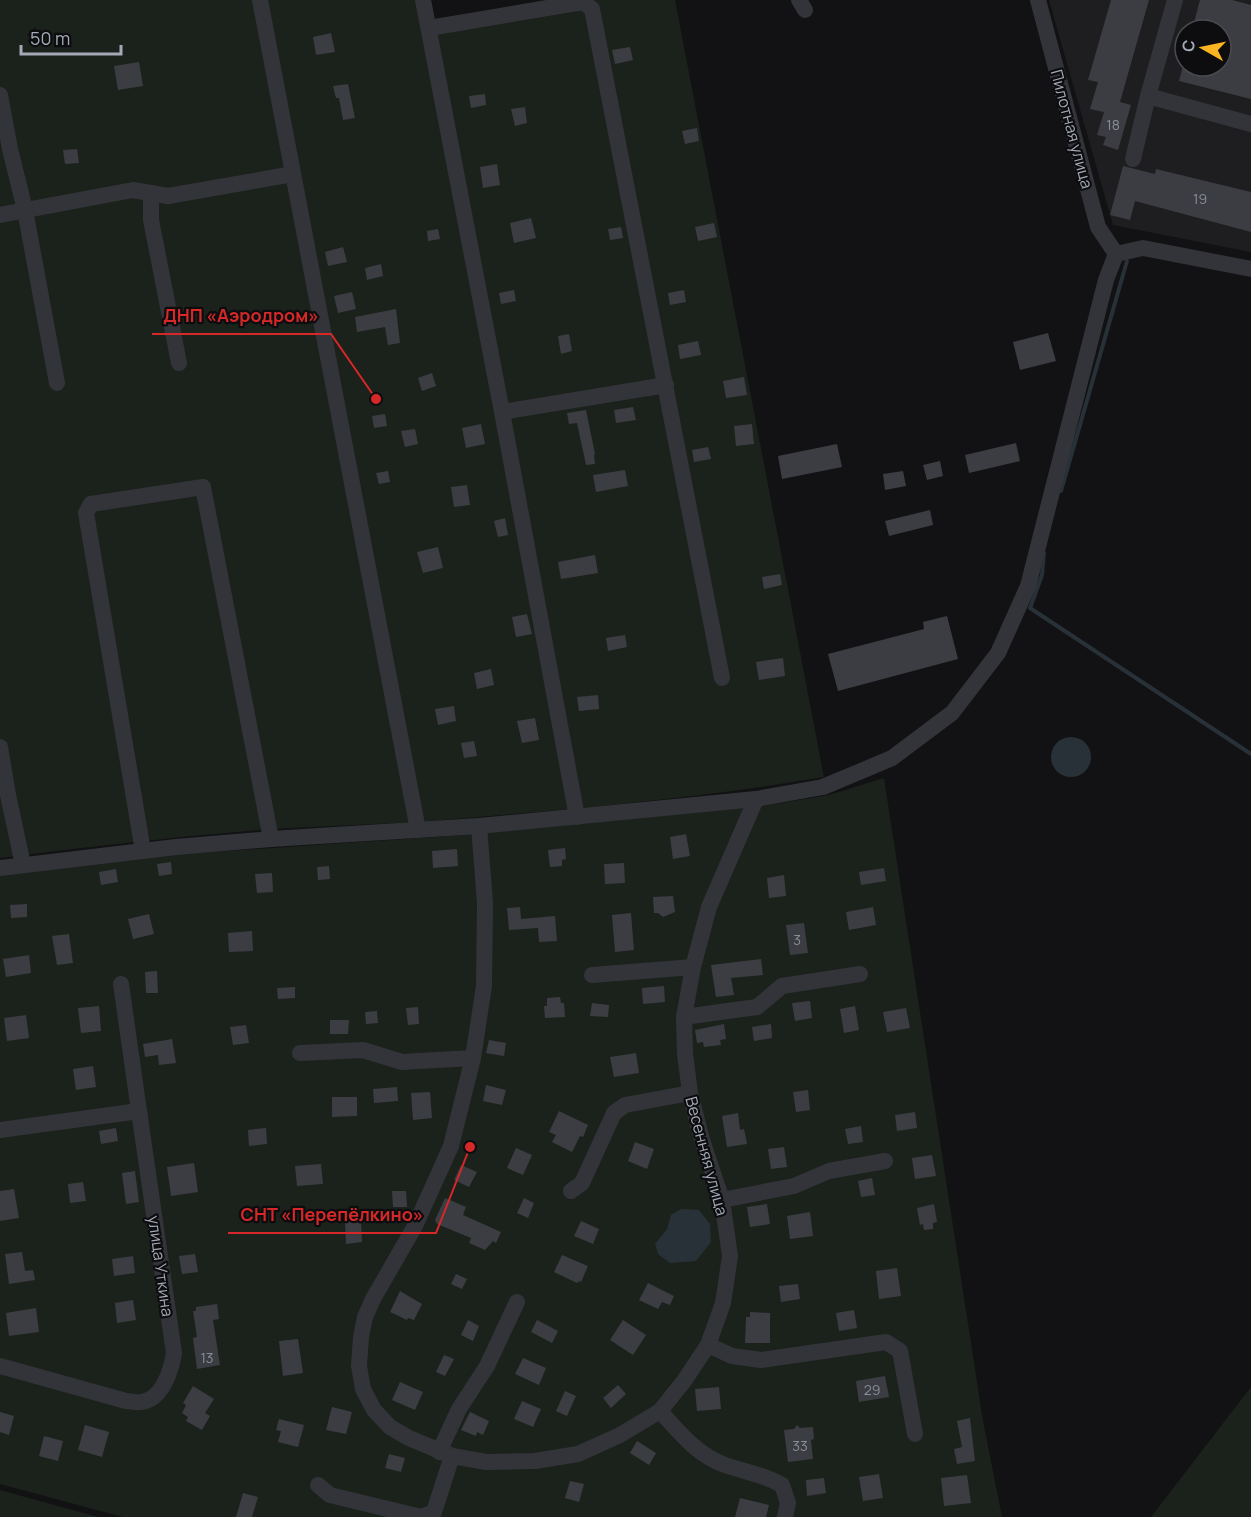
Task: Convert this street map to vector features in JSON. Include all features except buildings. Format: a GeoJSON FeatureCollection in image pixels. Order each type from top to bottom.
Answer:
{"type":"FeatureCollection","features":[{"type":"Feature","properties":{"kind":"street"},"geometry":{"type":"LineString","coordinates":[[260,0],[418,830]]}},
{"type":"Feature","properties":{"kind":"street"},"geometry":{"type":"LineString","coordinates":[[423,0],[577,817]]}},
{"type":"Feature","properties":{"kind":"street","name":"Пилотная улица"},"geometry":{"type":"LineString","coordinates":[[1038,0],[1098,227],[1116,254]]}},
{"type":"Feature","properties":{"kind":"street"},"geometry":{"type":"LineString","coordinates":[[1133,159],[1175,0]]}},
{"type":"Feature","properties":{"kind":"street"},"geometry":{"type":"LineString","coordinates":[[429,28],[584,2],[592,9],[722,678]]}},
{"type":"Feature","properties":{"kind":"street"},"geometry":{"type":"LineString","coordinates":[[0,95],[25,210],[57,383]]}},
{"type":"Feature","properties":{"kind":"street"},"geometry":{"type":"LineString","coordinates":[[1148,96],[1251,124]]}},
{"type":"Feature","properties":{"kind":"street"},"geometry":{"type":"LineString","coordinates":[[0,215],[133,190],[168,196],[293,174]]}},
{"type":"Feature","properties":{"kind":"street"},"geometry":{"type":"LineString","coordinates":[[151,193],[151,220],[178,363]]}},
{"type":"Feature","properties":{"kind":"street"},"geometry":{"type":"LineString","coordinates":[[0,867],[271,839],[478,826],[756,799],[823,787],[892,758],[952,713],[998,653],[1028,586],[1106,280],[1116,254],[1143,248],[1251,269]]}},
{"type":"Feature","properties":{"kind":"street"},"geometry":{"type":"LineString","coordinates":[[502,412],[666,386]]}},
{"type":"Feature","properties":{"kind":"street"},"geometry":{"type":"LineString","coordinates":[[143,851],[86,513],[92,504],[203,487],[271,839]]}},
{"type":"Feature","properties":{"kind":"street"},"geometry":{"type":"LineString","coordinates":[[0,747],[23,865]]}},
{"type":"Feature","properties":{"kind":"street","name":"Весенняя улица"},"geometry":{"type":"LineString","coordinates":[[478,826],[485,903],[484,986],[473,1058],[451,1146],[415,1226],[365,1317],[359,1366],[363,1389],[374,1410],[390,1426],[445,1454],[486,1462],[535,1461],[578,1454],[620,1435],[660,1411],[708,1346],[723,1303],[730,1256],[723,1200],[702,1140],[690,1093],[685,1054],[684,1017],[693,967],[709,907],[756,799]]}},
{"type":"Feature","properties":{"kind":"street"},"geometry":{"type":"LineString","coordinates":[[592,975],[693,967]]}},
{"type":"Feature","properties":{"kind":"street"},"geometry":{"type":"LineString","coordinates":[[684,1017],[757,1007],[782,986],[860,974]]}},
{"type":"Feature","properties":{"kind":"street","name":"улица Уткина"},"geometry":{"type":"LineString","coordinates":[[0,1366],[126,1401],[142,1402],[156,1395],[171,1369],[174,1353],[121,984]]}},
{"type":"Feature","properties":{"kind":"street"},"geometry":{"type":"LineString","coordinates":[[300,1053],[363,1050],[402,1062],[473,1058]]}},
{"type":"Feature","properties":{"kind":"street"},"geometry":{"type":"LineString","coordinates":[[571,1191],[582,1183],[614,1113],[625,1105],[690,1093]]}},
{"type":"Feature","properties":{"kind":"street"},"geometry":{"type":"LineString","coordinates":[[0,1128],[139,1111]]}},
{"type":"Feature","properties":{"kind":"street"},"geometry":{"type":"LineString","coordinates":[[723,1200],[794,1186],[829,1171],[885,1161]]}},
{"type":"Feature","properties":{"kind":"street"},"geometry":{"type":"LineString","coordinates":[[318,1485],[330,1495],[421,1517],[434,1512],[445,1454],[459,1409],[487,1365],[517,1302]]}},
{"type":"Feature","properties":{"kind":"street"},"geometry":{"type":"LineString","coordinates":[[708,1346],[732,1356],[761,1360],[886,1342],[900,1351],[915,1434]]}},
{"type":"Feature","properties":{"kind":"street"},"geometry":{"type":"LineString","coordinates":[[660,1411],[694,1447],[723,1464],[766,1476],[783,1485],[788,1503],[785,1517]]}},
{"type":"Feature","properties":{"kind":"shaded area"},"geometry":{"type":"Polygon","coordinates":[[[0,0],[428,0],[433,21],[545,0],[675,0],[824,777],[726,792],[578,808],[430,821],[226,833],[0,858],[0,0]]]}},
{"type":"Feature","properties":{"kind":"shaded area"},"geometry":{"type":"Polygon","coordinates":[[[1049,0],[1251,0],[1251,252],[1113,225],[1049,0]]]}},
{"type":"Feature","properties":{"kind":"shaded area"},"geometry":{"type":"Polygon","coordinates":[[[1071,737],[1085,743],[1091,757],[1085,771],[1071,777],[1057,771],[1051,757],[1057,743],[1071,737]]]}},
{"type":"Feature","properties":{"kind":"shaded area"},"geometry":{"type":"Polygon","coordinates":[[[884,778],[983,1421],[1002,1517],[123,1517],[0,1484],[0,873],[138,857],[464,835],[763,806],[829,795],[884,778]]]}},
{"type":"Feature","properties":{"kind":"shaded area"},"geometry":{"type":"Polygon","coordinates":[[[681,1209],[699,1210],[710,1224],[711,1242],[696,1261],[670,1263],[658,1254],[655,1244],[667,1229],[671,1215],[681,1209]]]}},
{"type":"Feature","properties":{"kind":"shaded area"},"geometry":{"type":"Polygon","coordinates":[[[1251,1387],[1251,1517],[1151,1517],[1251,1387]]]}},
{"type":"Feature","properties":{"kind":"shaded area"},"geometry":{"type":"Polygon","coordinates":[[[0,1490],[98,1517],[0,1517],[0,1490]]]}},
{"type":"Feature","properties":{"kind":"waterway"},"geometry":{"type":"LineString","coordinates":[[1061,491],[1127,261]]}},
{"type":"Feature","properties":{"kind":"waterway"},"geometry":{"type":"LineString","coordinates":[[1044,553],[1042,575],[1030,608],[1251,754]]}},
{"type":"Feature","properties":{"kind":"place","name":"ДНП «Аэродром»"},"geometry":{"type":"Point","coordinates":[376,399]}},
{"type":"Feature","properties":{"kind":"place","name":"СНТ «Перепёлкино»"},"geometry":{"type":"Point","coordinates":[470,1147]}}]}
